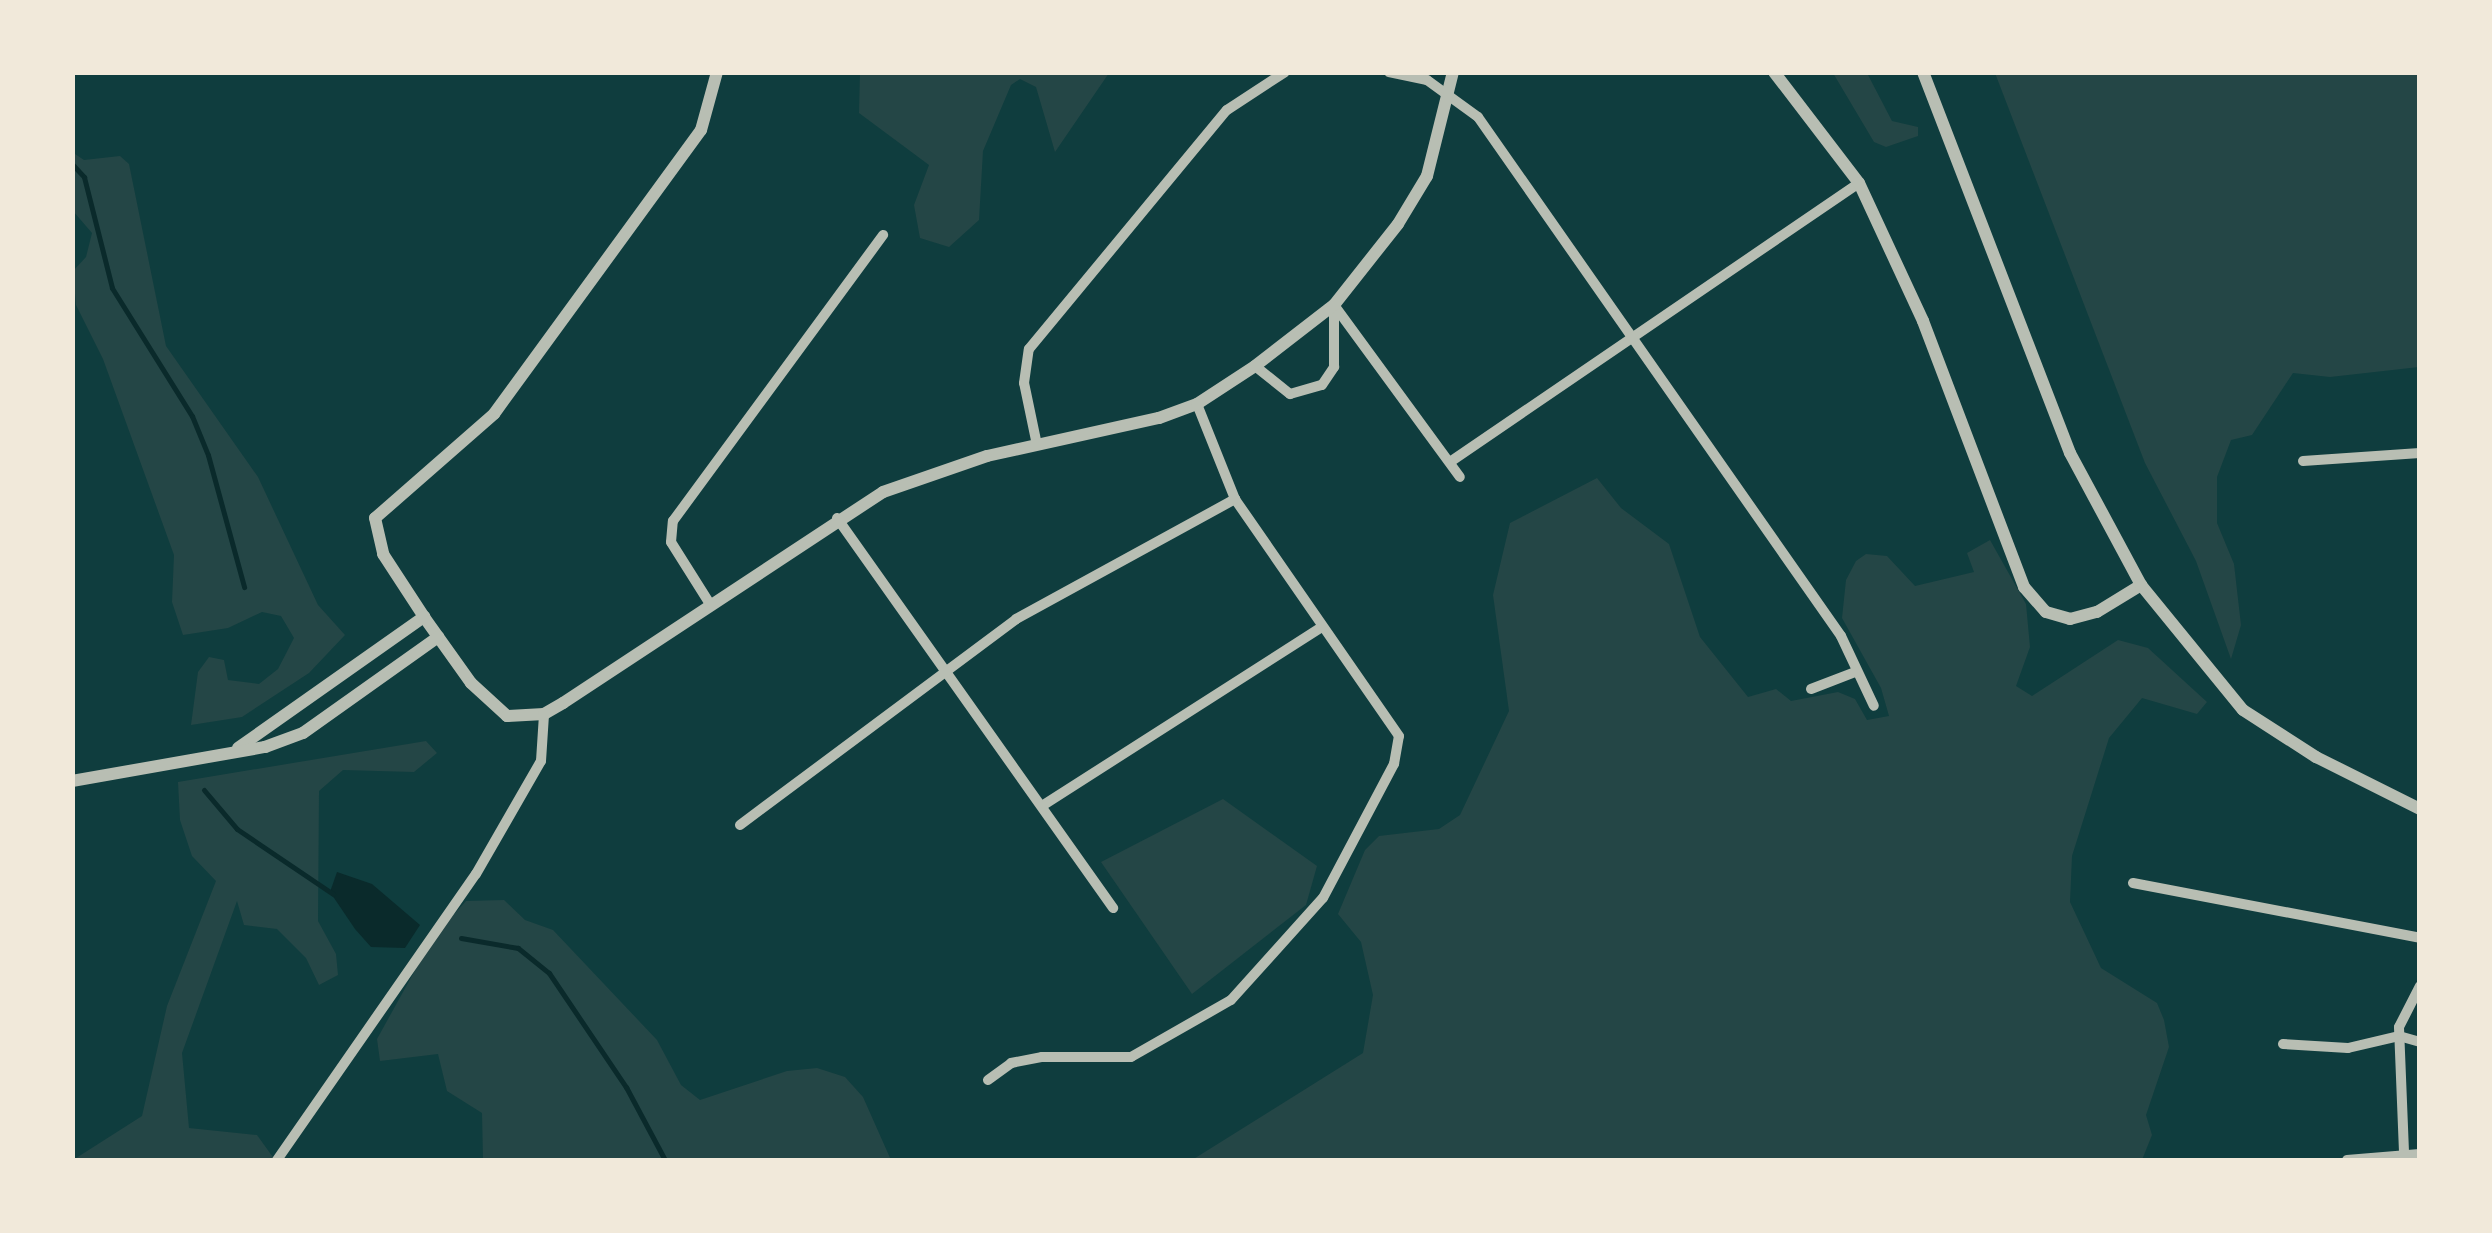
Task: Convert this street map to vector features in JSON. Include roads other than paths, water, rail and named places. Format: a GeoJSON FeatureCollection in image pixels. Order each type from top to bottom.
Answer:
{"type":"FeatureCollection","features":[{"type":"Feature","properties":{"kind":"street"},"geometry":{"type":"LineString","coordinates":[[717,72],[700,130],[494,414],[375,518],[383,554],[438,638],[491,707],[522,719],[544,714],[837,518],[925,473],[1036,444],[1124,428],[1197,404],[1255,366],[1334,305],[1426,176],[1453,72]]}},
{"type":"Feature","properties":{"kind":"street"},"geometry":{"type":"LineString","coordinates":[[1036,444],[1024,383],[1030,349],[1227,110],[1285,72]]}},
{"type":"Feature","properties":{"kind":"street"},"geometry":{"type":"LineString","coordinates":[[1389,72],[1449,91],[1478,117],[1842,636],[1855,672],[1874,706]]}},
{"type":"Feature","properties":{"kind":"street"},"geometry":{"type":"LineString","coordinates":[[1774,72],[1845,156],[1859,183],[1923,321],[2024,587],[2046,612],[2070,619],[2097,612],[2141,585]]}},
{"type":"Feature","properties":{"kind":"street"},"geometry":{"type":"LineString","coordinates":[[1923,72],[2070,454],[2141,585],[2242,710],[2316,757],[2420,810]]}},
{"type":"Feature","properties":{"kind":"street"},"geometry":{"type":"LineString","coordinates":[[1450,462],[1859,183]]}},
{"type":"Feature","properties":{"kind":"street"},"geometry":{"type":"LineString","coordinates":[[710,604],[671,542],[673,521],[883,235]]}},
{"type":"Feature","properties":{"kind":"street"},"geometry":{"type":"LineString","coordinates":[[1255,366],[1290,394],[1322,385],[1334,367],[1334,305]]}},
{"type":"Feature","properties":{"kind":"street"},"geometry":{"type":"LineString","coordinates":[[1334,305],[1460,477]]}},
{"type":"Feature","properties":{"kind":"street"},"geometry":{"type":"LineString","coordinates":[[988,1080],[1011,1064],[1042,1057],[1131,1057],[1231,1000],[1322,898],[1394,764],[1399,736],[1234,498],[1197,404]]}},
{"type":"Feature","properties":{"kind":"street"},"geometry":{"type":"LineString","coordinates":[[2303,461],[2420,453]]}},
{"type":"Feature","properties":{"kind":"street"},"geometry":{"type":"LineString","coordinates":[[740,825],[1016,619],[1234,498]]}},
{"type":"Feature","properties":{"kind":"street"},"geometry":{"type":"LineString","coordinates":[[837,518],[1045,804],[1113,908]]}},
{"type":"Feature","properties":{"kind":"street"},"geometry":{"type":"LineString","coordinates":[[228,753],[424,617]]}},
{"type":"Feature","properties":{"kind":"street"},"geometry":{"type":"LineString","coordinates":[[1045,804],[1322,626]]}},
{"type":"Feature","properties":{"kind":"street"},"geometry":{"type":"LineString","coordinates":[[72,781],[228,753],[303,732],[438,638]]}},
{"type":"Feature","properties":{"kind":"street"},"geometry":{"type":"LineString","coordinates":[[1810,689],[1855,672]]}},
{"type":"Feature","properties":{"kind":"street"},"geometry":{"type":"LineString","coordinates":[[277,1160],[476,874],[542,761],[544,714]]}},
{"type":"Feature","properties":{"kind":"street"},"geometry":{"type":"LineString","coordinates":[[2132,883],[2420,938]]}},
{"type":"Feature","properties":{"kind":"street"},"geometry":{"type":"LineString","coordinates":[[2404,1152],[2399,1036],[2402,1014],[2420,986]]}},
{"type":"Feature","properties":{"kind":"street"},"geometry":{"type":"LineString","coordinates":[[2283,1044],[2348,1048],[2399,1036],[2420,1042]]}},
{"type":"Feature","properties":{"kind":"street"},"geometry":{"type":"LineString","coordinates":[[2347,1160],[2404,1152],[2420,1154]]}},
{"type":"Feature","properties":{"kind":"waterway"},"geometry":{"type":"LineString","coordinates":[[72,164],[84,177],[112,288],[192,416],[208,455],[244,587]]}},
{"type":"Feature","properties":{"kind":"waterway"},"geometry":{"type":"LineString","coordinates":[[204,790],[237,829],[333,894]]}},
{"type":"Feature","properties":{"kind":"waterway"},"geometry":{"type":"LineString","coordinates":[[461,938],[518,948],[549,973],[626,1087],[665,1160]]}}]}
